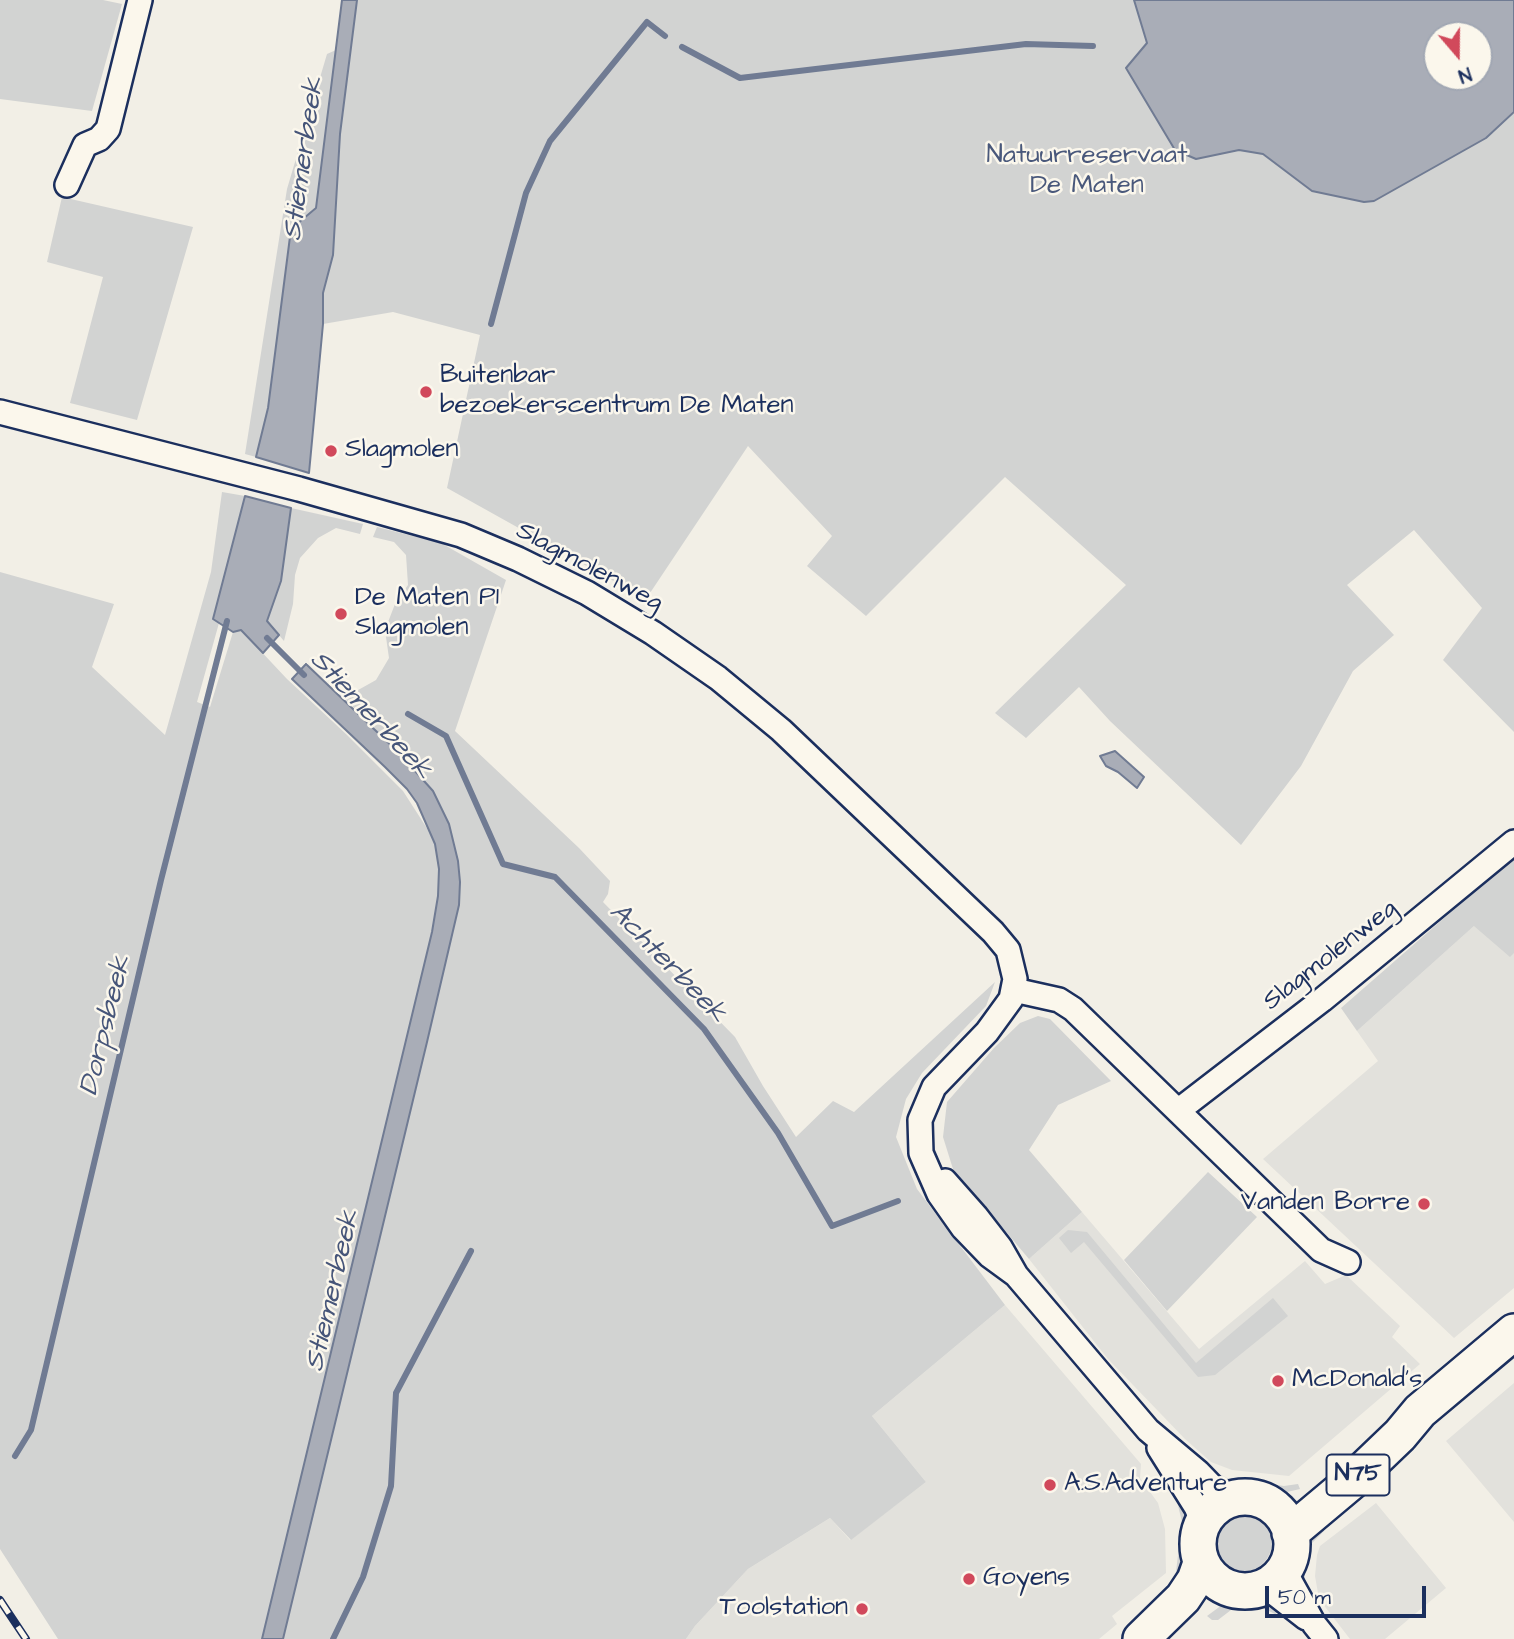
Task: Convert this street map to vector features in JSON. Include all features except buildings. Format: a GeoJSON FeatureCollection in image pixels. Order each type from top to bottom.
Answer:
{"type":"FeatureCollection","features":[{"type":"Feature","properties":{"kind":"main road","name":"N75"},"geometry":{"type":"LineString","coordinates":[[1290,1534],[1352,1481],[1400,1435],[1420,1411],[1514,1332]]}},
{"type":"Feature","properties":{"kind":"main road","name":"N75"},"geometry":{"type":"LineString","coordinates":[[1271,1505],[1292,1499],[1317,1485],[1393,1426],[1420,1411]]}},
{"type":"Feature","properties":{"kind":"main road"},"geometry":{"type":"LineString","coordinates":[[1249,1498],[1271,1505],[1286,1522],[1292,1546],[1274,1578],[1252,1590],[1227,1587],[1216,1581],[1201,1563],[1198,1549],[1198,1536],[1214,1512],[1249,1498]]}},
{"type":"Feature","properties":{"kind":"main road"},"geometry":{"type":"LineString","coordinates":[[1141,1639],[1182,1598],[1195,1580],[1201,1563]]}},
{"type":"Feature","properties":{"kind":"main road"},"geometry":{"type":"LineString","coordinates":[[1169,1639],[1227,1587]]}},
{"type":"Feature","properties":{"kind":"street"},"geometry":{"type":"LineString","coordinates":[[67,185],[78,142],[99,139],[108,129],[140,0]]}},
{"type":"Feature","properties":{"kind":"street","name":"Slagmolenweg"},"geometry":{"type":"LineString","coordinates":[[0,412],[299,489],[461,536],[518,559],[587,593],[653,633],[718,678],[781,730],[993,932],[1008,950],[1014,969],[1014,990]]}},
{"type":"Feature","properties":{"kind":"street","name":"Slagmolenweg"},"geometry":{"type":"LineString","coordinates":[[1179,1110],[1332,992],[1514,842]]}},
{"type":"Feature","properties":{"kind":"street"},"geometry":{"type":"LineString","coordinates":[[1214,1512],[1198,1472],[1149,1430],[1016,1275],[990,1256],[963,1228],[939,1194],[921,1153],[920,1120],[934,1087],[1006,1008],[1014,990],[1059,1000],[1073,1009],[1179,1110],[1321,1250],[1348,1262]]}},
{"type":"Feature","properties":{"kind":"street"},"geometry":{"type":"LineString","coordinates":[[1149,1430],[1196,1507],[1214,1512]]}},
{"type":"Feature","properties":{"kind":"street"},"geometry":{"type":"LineString","coordinates":[[1274,1578],[1320,1631]]}},
{"type":"Feature","properties":{"kind":"shaded area"},"geometry":{"type":"Polygon","coordinates":[[[342,0],[357,0],[340,134],[333,255],[323,293],[323,324],[309,473],[256,457],[268,408],[291,229],[316,208],[342,0]]]}},
{"type":"Feature","properties":{"kind":"shaded area"},"geometry":{"type":"Polygon","coordinates":[[[1134,0],[1514,0],[1514,112],[1486,138],[1374,201],[1364,202],[1312,191],[1263,154],[1239,150],[1196,159],[1175,150],[1126,68],[1147,43],[1134,0]]]}},
{"type":"Feature","properties":{"kind":"shaded area"},"geometry":{"type":"Polygon","coordinates":[[[245,496],[291,508],[281,581],[267,621],[279,635],[263,653],[241,630],[233,632],[213,619],[245,496]]]}},
{"type":"Feature","properties":{"kind":"shaded area"},"geometry":{"type":"Polygon","coordinates":[[[306,664],[398,752],[433,791],[449,824],[458,861],[459,905],[283,1639],[262,1639],[432,932],[438,896],[439,869],[435,844],[417,803],[385,767],[292,679],[306,664]]]}},
{"type":"Feature","properties":{"kind":"shaded area"},"geometry":{"type":"Polygon","coordinates":[[[1115,751],[1144,777],[1137,788],[1106,766],[1100,756],[1115,751]]]}},
{"type":"Feature","properties":{"kind":"shaded area"},"geometry":{"type":"Polygon","coordinates":[[[1514,890],[1514,1288],[1454,1338],[1263,1159],[1378,1061],[1357,1031],[1514,890]]]}},
{"type":"Feature","properties":{"kind":"shaded area"},"geometry":{"type":"Polygon","coordinates":[[[1082,1212],[1199,1349],[1305,1261],[1325,1284],[1346,1275],[1400,1326],[1392,1337],[1420,1364],[1289,1476],[1232,1470],[1211,1462],[1185,1439],[1108,1359],[1029,1259],[1082,1212]]]}},
{"type":"Feature","properties":{"kind":"shaded area"},"geometry":{"type":"Polygon","coordinates":[[[1005,1305],[1141,1464],[1140,1478],[1158,1503],[1165,1529],[1166,1573],[1112,1616],[1117,1624],[1099,1639],[686,1639],[748,1569],[830,1518],[850,1540],[926,1482],[872,1416],[1005,1305]]]}},
{"type":"Feature","properties":{"kind":"shaded area"},"geometry":{"type":"Polygon","coordinates":[[[1514,1383],[1514,1522],[1446,1441],[1514,1383]]]}},
{"type":"Feature","properties":{"kind":"shaded area"},"geometry":{"type":"Polygon","coordinates":[[[1376,1503],[1446,1588],[1385,1639],[1350,1639],[1319,1599],[1315,1576],[1317,1555],[1320,1546],[1376,1503]]]}},
{"type":"Feature","properties":{"kind":"green space"},"geometry":{"type":"Polygon","coordinates":[[[0,0],[103,0],[122,4],[92,111],[0,99],[0,0]]]}},
{"type":"Feature","properties":{"kind":"green space","name":"Natuurreservaat De Maten"},"geometry":{"type":"Polygon","coordinates":[[[357,0],[1514,0],[1514,732],[1443,660],[1482,608],[1414,530],[1347,585],[1394,635],[1353,671],[1301,766],[1241,845],[1110,721],[1079,687],[1026,738],[995,713],[1126,585],[1005,477],[866,616],[807,566],[832,536],[748,446],[646,599],[447,488],[480,335],[393,312],[323,324],[323,293],[333,255],[340,134],[357,0]]]}},
{"type":"Feature","properties":{"kind":"green space"},"geometry":{"type":"Polygon","coordinates":[[[336,50],[316,208],[291,229],[268,408],[256,457],[245,454],[287,189],[327,54],[336,50]]]}},
{"type":"Feature","properties":{"kind":"green space"},"geometry":{"type":"Polygon","coordinates":[[[62,197],[193,227],[137,420],[70,403],[103,277],[47,262],[62,197]]]}},
{"type":"Feature","properties":{"kind":"green space"},"geometry":{"type":"Polygon","coordinates":[[[222,492],[245,496],[213,618],[219,623],[197,702],[210,707],[233,632],[241,630],[287,679],[403,791],[430,833],[445,821],[416,776],[384,738],[338,692],[351,694],[376,680],[389,658],[385,630],[395,604],[408,585],[406,555],[394,542],[373,537],[377,527],[441,543],[506,580],[455,731],[579,848],[610,881],[608,894],[603,902],[735,1037],[796,1137],[833,1101],[854,1112],[995,982],[986,1006],[922,1073],[906,1099],[896,1137],[917,1189],[1005,1305],[872,1416],[926,1482],[851,1540],[830,1518],[748,1569],[686,1639],[58,1639],[0,1549],[0,572],[114,604],[92,667],[165,735],[211,572],[222,492]]]}},
{"type":"Feature","properties":{"kind":"green space"},"geometry":{"type":"Polygon","coordinates":[[[291,508],[363,524],[360,534],[336,528],[318,538],[300,558],[284,641],[267,621],[281,581],[291,508]]]}},
{"type":"Feature","properties":{"kind":"green space"},"geometry":{"type":"Polygon","coordinates":[[[1514,857],[1514,953],[1510,957],[1474,926],[1357,1031],[1341,1008],[1514,857]]]}},
{"type":"Feature","properties":{"kind":"green space"},"geometry":{"type":"Polygon","coordinates":[[[1038,1016],[1050,1019],[1111,1081],[1058,1105],[1029,1150],[1082,1212],[1029,1259],[953,1169],[943,1137],[947,1102],[994,1048],[1020,1023],[1038,1016]]]}},
{"type":"Feature","properties":{"kind":"green space"},"geometry":{"type":"Polygon","coordinates":[[[1208,1172],[1257,1217],[1167,1311],[1124,1260],[1208,1172]]]}},
{"type":"Feature","properties":{"kind":"green space"},"geometry":{"type":"Polygon","coordinates":[[[1068,1230],[1087,1232],[1196,1363],[1273,1298],[1288,1316],[1215,1375],[1198,1377],[1084,1242],[1071,1253],[1059,1238],[1068,1230]]]}},
{"type":"Feature","properties":{"kind":"green space"},"geometry":{"type":"Polygon","coordinates":[[[1211,1470],[1227,1478],[1284,1486],[1298,1484],[1300,1489],[1276,1492],[1248,1483],[1226,1482],[1214,1477],[1211,1470]]]}},
{"type":"Feature","properties":{"kind":"green space"},"geometry":{"type":"Polygon","coordinates":[[[1179,1493],[1187,1514],[1184,1545],[1186,1569],[1175,1580],[1182,1522],[1176,1497],[1179,1493]]]}},
{"type":"Feature","properties":{"kind":"green space"},"geometry":{"type":"Polygon","coordinates":[[[1242,1512],[1259,1517],[1267,1525],[1272,1542],[1267,1559],[1259,1567],[1242,1572],[1225,1567],[1217,1559],[1212,1542],[1217,1525],[1225,1517],[1242,1512]]]}},
{"type":"Feature","properties":{"kind":"green space"},"geometry":{"type":"Polygon","coordinates":[[[1323,1525],[1324,1531],[1305,1555],[1305,1589],[1297,1579],[1299,1550],[1304,1537],[1323,1525]]]}},
{"type":"Feature","properties":{"kind":"green space"},"geometry":{"type":"Polygon","coordinates":[[[1258,1600],[1280,1611],[1275,1614],[1263,1608],[1243,1606],[1231,1610],[1218,1620],[1207,1616],[1226,1602],[1258,1600]]]}},
{"type":"Feature","properties":{"kind":"waterway","name":"Achterbeek"},"geometry":{"type":"LineString","coordinates":[[491,324],[526,193],[550,141],[647,22],[665,36]]}},
{"type":"Feature","properties":{"kind":"waterway"},"geometry":{"type":"LineString","coordinates":[[682,47],[740,78],[1026,44],[1093,46]]}},
{"type":"Feature","properties":{"kind":"waterway","name":"Dorpsbeek"},"geometry":{"type":"LineString","coordinates":[[15,1456],[31,1430],[161,880],[227,621]]}},
{"type":"Feature","properties":{"kind":"waterway","name":"Stiemerbeek"},"geometry":{"type":"LineString","coordinates":[[267,638],[304,675]]}},
{"type":"Feature","properties":{"kind":"waterway","name":"Achterbeek"},"geometry":{"type":"LineString","coordinates":[[408,714],[446,736],[503,864],[555,877],[704,1029],[778,1133],[832,1226],[898,1201]]}},
{"type":"Feature","properties":{"kind":"waterway","name":"Achterbeek"},"geometry":{"type":"LineString","coordinates":[[333,1639],[363,1577],[391,1486],[396,1393],[471,1251]]}},
{"type":"Feature","properties":{"kind":"railway"},"geometry":{"type":"LineString","coordinates":[[0,1600],[26,1639]]}},
{"type":"Feature","properties":{"kind":"place","name":"Buitenbar bezoekerscentrum De Maten"},"geometry":{"type":"Point","coordinates":[426,392]}},
{"type":"Feature","properties":{"kind":"place","name":"Slagmolen"},"geometry":{"type":"Point","coordinates":[331,451]}},
{"type":"Feature","properties":{"kind":"place","name":"De Maten P1 Slagmolen"},"geometry":{"type":"Point","coordinates":[341,614]}},
{"type":"Feature","properties":{"kind":"place","name":"Vanden Borre"},"geometry":{"type":"Point","coordinates":[1424,1204]}},
{"type":"Feature","properties":{"kind":"place","name":"McDonald's"},"geometry":{"type":"Point","coordinates":[1278,1381]}},
{"type":"Feature","properties":{"kind":"place","name":"A.S.Adventure"},"geometry":{"type":"Point","coordinates":[1050,1485]}},
{"type":"Feature","properties":{"kind":"place","name":"Goyens"},"geometry":{"type":"Point","coordinates":[969,1579]}},
{"type":"Feature","properties":{"kind":"place","name":"Toolstation"},"geometry":{"type":"Point","coordinates":[862,1609]}}]}
